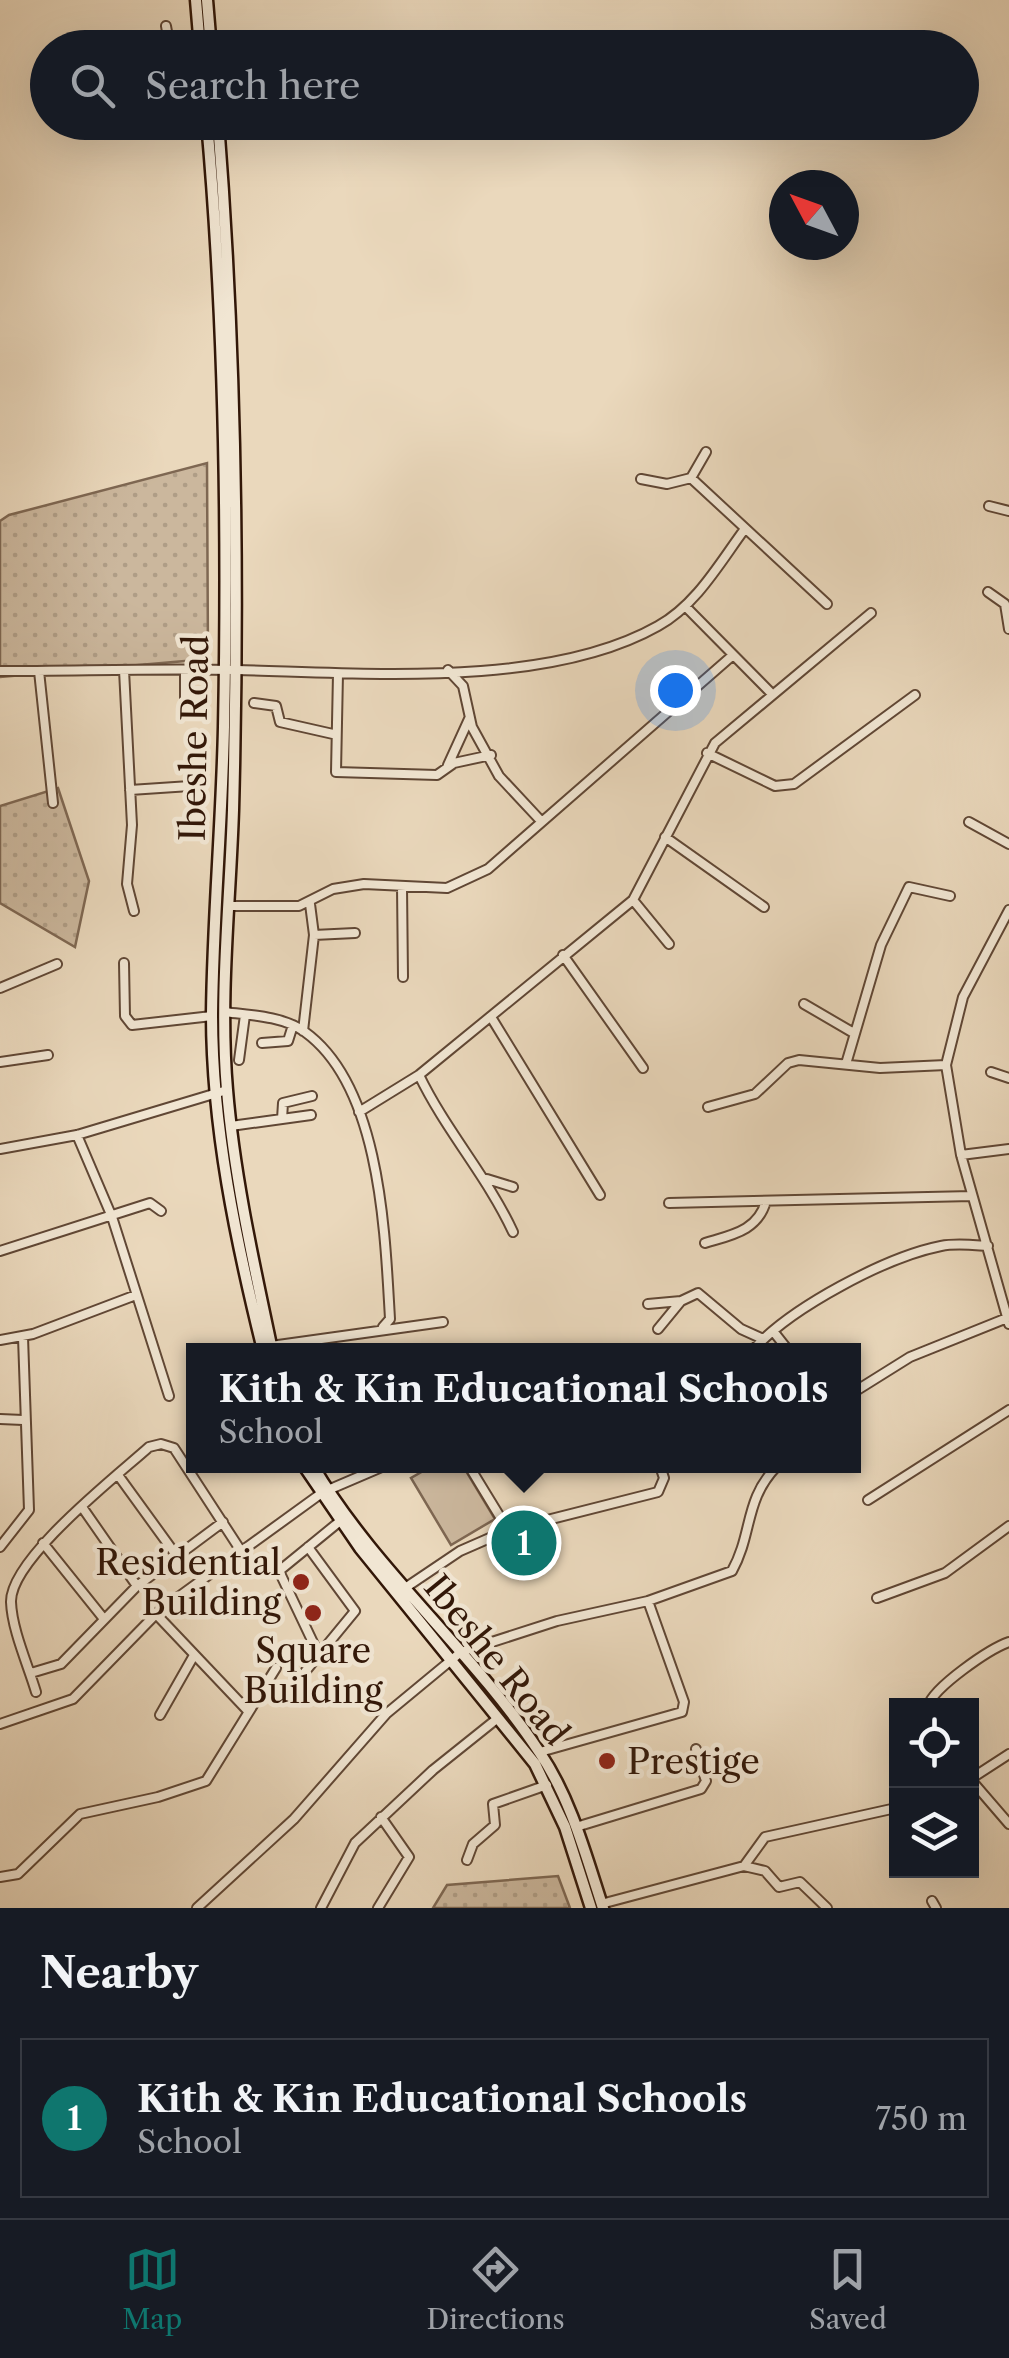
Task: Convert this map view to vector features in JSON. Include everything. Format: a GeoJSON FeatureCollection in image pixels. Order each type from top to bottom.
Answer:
{"type":"FeatureCollection","features":[{"type":"Feature","properties":{"kind":"main road"},"geometry":{"type":"LineString","coordinates":[[196,0],[198,30]]}},
{"type":"Feature","properties":{"kind":"main road"},"geometry":{"type":"LineString","coordinates":[[207,0],[210,30]]}},
{"type":"Feature","properties":{"kind":"main road","name":"Ibeshe Road"},"geometry":{"type":"LineString","coordinates":[[209,140],[221,286],[229,670],[218,1014],[221,1090],[232,1204],[267,1343]]}},
{"type":"Feature","properties":{"kind":"main road","name":"Ibeshe Road"},"geometry":{"type":"LineString","coordinates":[[218,1014],[228,906],[232,296],[219,140]]}},
{"type":"Feature","properties":{"kind":"main road","name":"Ibeshe Road"},"geometry":{"type":"LineString","coordinates":[[221,1090],[231,1126],[268,1343]]}},
{"type":"Feature","properties":{"kind":"main road","name":"Ibeshe Road"},"geometry":{"type":"LineString","coordinates":[[309,1473],[405,1588],[547,1785],[598,1907]]}},
{"type":"Feature","properties":{"kind":"main road","name":"Ibeshe Road"},"geometry":{"type":"LineString","coordinates":[[316,1473],[339,1522],[540,1752],[576,1827],[598,1907]]}},
{"type":"Feature","properties":{"kind":"street"},"geometry":{"type":"LineString","coordinates":[[166,26],[167,30]]}},
{"type":"Feature","properties":{"kind":"street"},"geometry":{"type":"LineString","coordinates":[[641,479],[667,484],[691,478],[706,452]]}},
{"type":"Feature","properties":{"kind":"street"},"geometry":{"type":"LineString","coordinates":[[691,478],[827,604]]}},
{"type":"Feature","properties":{"kind":"street"},"geometry":{"type":"LineString","coordinates":[[990,506],[1009,511]]}},
{"type":"Feature","properties":{"kind":"street"},"geometry":{"type":"LineString","coordinates":[[0,671],[229,670],[338,674],[527,666],[590,654],[657,627],[686,607],[744,530]]}},
{"type":"Feature","properties":{"kind":"street"},"geometry":{"type":"LineString","coordinates":[[988,592],[1005,604],[1009,629]]}},
{"type":"Feature","properties":{"kind":"street"},"geometry":{"type":"LineString","coordinates":[[686,607],[772,694]]}},
{"type":"Feature","properties":{"kind":"street"},"geometry":{"type":"LineString","coordinates":[[359,1112],[418,1075],[633,900],[707,753],[871,613]]}},
{"type":"Feature","properties":{"kind":"street"},"geometry":{"type":"LineString","coordinates":[[304,1030],[314,936],[310,904],[317,895],[342,886],[446,888],[466,882],[541,822],[733,654]]}},
{"type":"Feature","properties":{"kind":"street"},"geometry":{"type":"LineString","coordinates":[[124,670],[132,825],[127,884],[134,910]]}},
{"type":"Feature","properties":{"kind":"street"},"geometry":{"type":"LineString","coordinates":[[184,703],[185,670]]}},
{"type":"Feature","properties":{"kind":"street"},"geometry":{"type":"LineString","coordinates":[[448,670],[463,686],[469,719],[500,776],[541,822]]}},
{"type":"Feature","properties":{"kind":"street"},"geometry":{"type":"LineString","coordinates":[[39,671],[53,803]]}},
{"type":"Feature","properties":{"kind":"street"},"geometry":{"type":"LineString","coordinates":[[338,674],[333,767],[341,774],[437,774],[491,755]]}},
{"type":"Feature","properties":{"kind":"street"},"geometry":{"type":"LineString","coordinates":[[707,753],[775,786],[794,784],[915,695]]}},
{"type":"Feature","properties":{"kind":"street"},"geometry":{"type":"LineString","coordinates":[[254,703],[276,706],[280,722],[333,734]]}},
{"type":"Feature","properties":{"kind":"street"},"geometry":{"type":"LineString","coordinates":[[446,769],[469,719]]}},
{"type":"Feature","properties":{"kind":"street"},"geometry":{"type":"LineString","coordinates":[[130,790],[190,786]]}},
{"type":"Feature","properties":{"kind":"street"},"geometry":{"type":"LineString","coordinates":[[969,822],[1009,844]]}},
{"type":"Feature","properties":{"kind":"street"},"geometry":{"type":"LineString","coordinates":[[665,837],[764,906]]}},
{"type":"Feature","properties":{"kind":"street"},"geometry":{"type":"LineString","coordinates":[[402,887],[403,977]]}},
{"type":"Feature","properties":{"kind":"street"},"geometry":{"type":"LineString","coordinates":[[846,1064],[880,944],[909,887],[950,896]]}},
{"type":"Feature","properties":{"kind":"street"},"geometry":{"type":"LineString","coordinates":[[633,900],[669,944]]}},
{"type":"Feature","properties":{"kind":"street"},"geometry":{"type":"LineString","coordinates":[[228,906],[310,904]]}},
{"type":"Feature","properties":{"kind":"street"},"geometry":{"type":"LineString","coordinates":[[861,1388],[910,1357],[1008,1321],[961,1156],[946,1065],[964,996],[1009,910]]}},
{"type":"Feature","properties":{"kind":"street"},"geometry":{"type":"LineString","coordinates":[[314,936],[356,933]]}},
{"type":"Feature","properties":{"kind":"street"},"geometry":{"type":"LineString","coordinates":[[563,955],[642,1068]]}},
{"type":"Feature","properties":{"kind":"street"},"geometry":{"type":"LineString","coordinates":[[124,963],[126,1016],[132,1025],[218,1014],[293,1025],[304,1030],[339,1070],[359,1112],[384,1230],[390,1319],[382,1326]]}},
{"type":"Feature","properties":{"kind":"street"},"geometry":{"type":"LineString","coordinates":[[0,988],[57,964]]}},
{"type":"Feature","properties":{"kind":"street"},"geometry":{"type":"LineString","coordinates":[[804,1004],[852,1032]]}},
{"type":"Feature","properties":{"kind":"street"},"geometry":{"type":"LineString","coordinates":[[239,1060],[245,1015]]}},
{"type":"Feature","properties":{"kind":"street"},"geometry":{"type":"LineString","coordinates":[[491,1016],[600,1195]]}},
{"type":"Feature","properties":{"kind":"street"},"geometry":{"type":"LineString","coordinates":[[262,1043],[288,1041],[293,1025]]}},
{"type":"Feature","properties":{"kind":"street"},"geometry":{"type":"LineString","coordinates":[[0,1062],[48,1055]]}},
{"type":"Feature","properties":{"kind":"street"},"geometry":{"type":"LineString","coordinates":[[708,1107],[755,1094],[788,1063],[880,1068],[946,1065]]}},
{"type":"Feature","properties":{"kind":"street"},"geometry":{"type":"LineString","coordinates":[[991,1072],[1009,1078]]}},
{"type":"Feature","properties":{"kind":"street"},"geometry":{"type":"LineString","coordinates":[[418,1075],[513,1232]]}},
{"type":"Feature","properties":{"kind":"street"},"geometry":{"type":"LineString","coordinates":[[0,1149],[77,1135],[221,1090]]}},
{"type":"Feature","properties":{"kind":"street"},"geometry":{"type":"LineString","coordinates":[[282,1119],[282,1102],[312,1096]]}},
{"type":"Feature","properties":{"kind":"street"},"geometry":{"type":"LineString","coordinates":[[231,1126],[311,1114]]}},
{"type":"Feature","properties":{"kind":"street"},"geometry":{"type":"LineString","coordinates":[[77,1135],[112,1217],[169,1396]]}},
{"type":"Feature","properties":{"kind":"street"},"geometry":{"type":"LineString","coordinates":[[961,1156],[1009,1149]]}},
{"type":"Feature","properties":{"kind":"street"},"geometry":{"type":"LineString","coordinates":[[483,1177],[513,1187]]}},
{"type":"Feature","properties":{"kind":"street"},"geometry":{"type":"LineString","coordinates":[[668,1204],[972,1196]]}},
{"type":"Feature","properties":{"kind":"street"},"geometry":{"type":"LineString","coordinates":[[705,1243],[744,1230],[763,1212],[766,1201]]}},
{"type":"Feature","properties":{"kind":"street"},"geometry":{"type":"LineString","coordinates":[[0,1250],[150,1203],[162,1211]]}},
{"type":"Feature","properties":{"kind":"street"},"geometry":{"type":"LineString","coordinates":[[760,1343],[858,1279],[932,1248],[988,1246]]}},
{"type":"Feature","properties":{"kind":"street"},"geometry":{"type":"LineString","coordinates":[[648,1304],[682,1301],[704,1294],[740,1329],[763,1340]]}},
{"type":"Feature","properties":{"kind":"street"},"geometry":{"type":"LineString","coordinates":[[0,1340],[23,1337],[136,1295]]}},
{"type":"Feature","properties":{"kind":"street"},"geometry":{"type":"LineString","coordinates":[[658,1329],[682,1301]]}},
{"type":"Feature","properties":{"kind":"street"},"geometry":{"type":"LineString","coordinates":[[298,1343],[382,1326],[442,1322]]}},
{"type":"Feature","properties":{"kind":"street"},"geometry":{"type":"LineString","coordinates":[[773,1331],[782,1343]]}},
{"type":"Feature","properties":{"kind":"street"},"geometry":{"type":"LineString","coordinates":[[0,1547],[30,1510],[23,1420],[23,1337]]}},
{"type":"Feature","properties":{"kind":"street"},"geometry":{"type":"LineString","coordinates":[[868,1500],[1009,1410]]}},
{"type":"Feature","properties":{"kind":"street"},"geometry":{"type":"LineString","coordinates":[[0,1419],[23,1420]]}},
{"type":"Feature","properties":{"kind":"street"},"geometry":{"type":"LineString","coordinates":[[36,1692],[11,1600],[17,1582],[44,1544],[150,1447],[161,1444],[174,1448],[186,1466]]}},
{"type":"Feature","properties":{"kind":"street"},"geometry":{"type":"LineString","coordinates":[[191,1473],[240,1551]]}},
{"type":"Feature","properties":{"kind":"street"},"geometry":{"type":"LineString","coordinates":[[0,1724],[73,1699],[156,1614],[324,1492],[368,1473]]}},
{"type":"Feature","properties":{"kind":"street"},"geometry":{"type":"LineString","coordinates":[[473,1473],[508,1530]]}},
{"type":"Feature","properties":{"kind":"street"},"geometry":{"type":"LineString","coordinates":[[405,1588],[460,1551],[508,1530],[658,1492],[662,1473]]}},
{"type":"Feature","properties":{"kind":"street"},"geometry":{"type":"LineString","coordinates":[[196,1908],[294,1818],[386,1714],[456,1656],[557,1621],[648,1602],[732,1571],[752,1500],[770,1473]]}},
{"type":"Feature","properties":{"kind":"street"},"geometry":{"type":"LineString","coordinates":[[118,1474],[176,1555]]}},
{"type":"Feature","properties":{"kind":"street"},"geometry":{"type":"LineString","coordinates":[[82,1507],[137,1586]]}},
{"type":"Feature","properties":{"kind":"street"},"geometry":{"type":"LineString","coordinates":[[30,1673],[61,1664],[137,1586],[223,1522]]}},
{"type":"Feature","properties":{"kind":"street"},"geometry":{"type":"LineString","coordinates":[[318,1653],[279,1571],[339,1522]]}},
{"type":"Feature","properties":{"kind":"street"},"geometry":{"type":"LineString","coordinates":[[877,1598],[945,1573],[1009,1526]]}},
{"type":"Feature","properties":{"kind":"street"},"geometry":{"type":"LineString","coordinates":[[44,1544],[104,1619]]}},
{"type":"Feature","properties":{"kind":"street"},"geometry":{"type":"LineString","coordinates":[[304,1674],[355,1611],[308,1547]]}},
{"type":"Feature","properties":{"kind":"street"},"geometry":{"type":"LineString","coordinates":[[540,1752],[682,1712],[684,1702],[648,1602]]}},
{"type":"Feature","properties":{"kind":"street"},"geometry":{"type":"LineString","coordinates":[[156,1614],[248,1711]]}},
{"type":"Feature","properties":{"kind":"street"},"geometry":{"type":"LineString","coordinates":[[932,1698],[968,1667],[1009,1642]]}},
{"type":"Feature","properties":{"kind":"street"},"geometry":{"type":"LineString","coordinates":[[160,1714],[193,1657]]}},
{"type":"Feature","properties":{"kind":"street"},"geometry":{"type":"LineString","coordinates":[[0,1877],[18,1874],[80,1814],[202,1784],[276,1668]]}},
{"type":"Feature","properties":{"kind":"street"},"geometry":{"type":"LineString","coordinates":[[321,1908],[348,1852],[381,1817],[498,1718]]}},
{"type":"Feature","properties":{"kind":"street"},"geometry":{"type":"LineString","coordinates":[[576,1827],[700,1789],[706,1781],[696,1749]]}},
{"type":"Feature","properties":{"kind":"street"},"geometry":{"type":"LineString","coordinates":[[979,1774],[1009,1754]]}},
{"type":"Feature","properties":{"kind":"street"},"geometry":{"type":"LineString","coordinates":[[467,1860],[474,1844],[496,1825],[493,1804],[547,1785]]}},
{"type":"Feature","properties":{"kind":"street"},"geometry":{"type":"LineString","coordinates":[[979,1788],[1009,1824]]}},
{"type":"Feature","properties":{"kind":"street"},"geometry":{"type":"LineString","coordinates":[[744,1866],[765,1837],[889,1810]]}},
{"type":"Feature","properties":{"kind":"street"},"geometry":{"type":"LineString","coordinates":[[378,1908],[409,1857],[381,1817]]}},
{"type":"Feature","properties":{"kind":"street"},"geometry":{"type":"LineString","coordinates":[[598,1907],[744,1866],[766,1871],[779,1887],[800,1882],[827,1908]]}},
{"type":"Feature","properties":{"kind":"shaded area"},"geometry":{"type":"Polygon","coordinates":[[[207,463],[208,659],[0,677],[0,521],[9,515],[207,463]]]}},
{"type":"Feature","properties":{"kind":"shaded area"},"geometry":{"type":"Polygon","coordinates":[[[58,788],[89,881],[75,947],[0,903],[0,806],[58,788]]]}},
{"type":"Feature","properties":{"kind":"shaded area"},"geometry":{"type":"Polygon","coordinates":[[[420,1473],[467,1473],[495,1519],[451,1545],[411,1478],[420,1473]]]}},
{"type":"Feature","properties":{"kind":"shaded area"},"geometry":{"type":"Polygon","coordinates":[[[558,1876],[570,1908],[433,1908],[447,1885],[558,1876]]]}},
{"type":"Feature","properties":{"kind":"place","name":"Kith & Kin Educational Schools"},"geometry":{"type":"Point","coordinates":[524,1543]}},
{"type":"Feature","properties":{"kind":"place","name":"Residential Building"},"geometry":{"type":"Point","coordinates":[301,1582]}},
{"type":"Feature","properties":{"kind":"place","name":"Square Building"},"geometry":{"type":"Point","coordinates":[313,1613]}},
{"type":"Feature","properties":{"kind":"place","name":"Prestige"},"geometry":{"type":"Point","coordinates":[607,1761]}}]}
